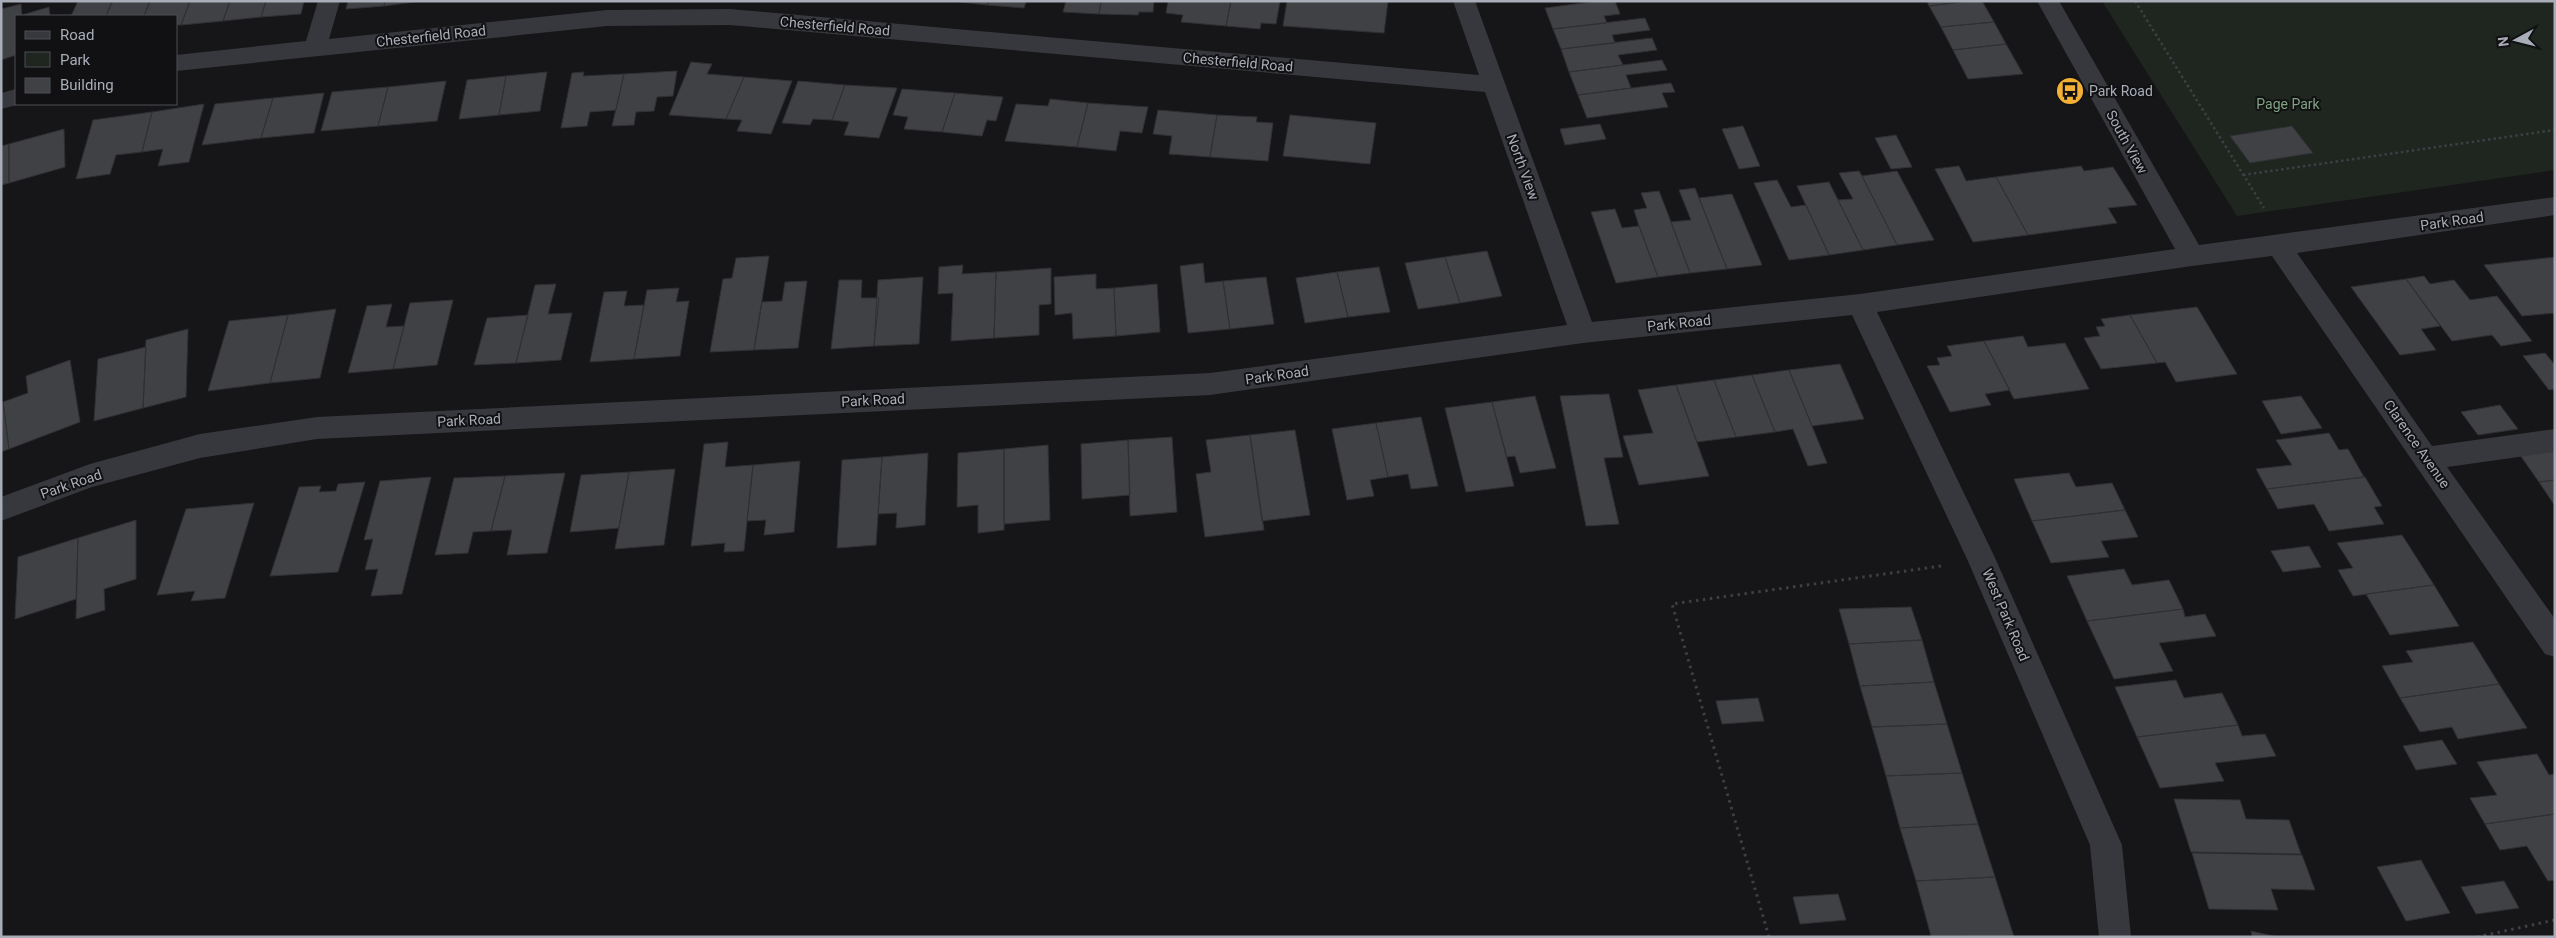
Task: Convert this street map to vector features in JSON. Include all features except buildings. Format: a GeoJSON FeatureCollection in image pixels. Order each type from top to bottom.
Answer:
{"type":"FeatureCollection","features":[{"type":"Feature","properties":{"kind":"street"},"geometry":{"type":"LineString","coordinates":[[315,49],[329,1]]}},
{"type":"Feature","properties":{"kind":"street","name":"North View"},"geometry":{"type":"LineString","coordinates":[[1464,1],[1583,333]]}},
{"type":"Feature","properties":{"kind":"street","name":"South View"},"geometry":{"type":"LineString","coordinates":[[2048,1],[2192,256]]}},
{"type":"Feature","properties":{"kind":"street","name":"Chesterfield Road"},"geometry":{"type":"LineString","coordinates":[[178,63],[607,18],[730,17],[1494,85]]}},
{"type":"Feature","properties":{"kind":"street"},"geometry":{"type":"LineString","coordinates":[[1,101],[15,97]]}},
{"type":"Feature","properties":{"kind":"street","name":"Park Road"},"geometry":{"type":"LineString","coordinates":[[1,509],[90,476],[200,446],[317,428],[1210,384],[1583,333],[1860,304],[2555,206]]}},
{"type":"Feature","properties":{"kind":"street","name":"Clarence Avenue"},"geometry":{"type":"LineString","coordinates":[[2278,246],[2555,644]]}},
{"type":"Feature","properties":{"kind":"street","name":"West Park Road"},"geometry":{"type":"LineString","coordinates":[[1860,304],[1982,560],[2106,845],[2116,937]]}},
{"type":"Feature","properties":{"kind":"street"},"geometry":{"type":"LineString","coordinates":[[2427,458],[2555,440]]}},
{"type":"Feature","properties":{"kind":"path"},"geometry":{"type":"LineString","coordinates":[[2135,1],[2266,212],[2278,246]]}},
{"type":"Feature","properties":{"kind":"path"},"geometry":{"type":"LineString","coordinates":[[2243,175],[2555,130]]}},
{"type":"Feature","properties":{"kind":"path"},"geometry":{"type":"LineString","coordinates":[[1768,937],[1672,604],[1982,560]]}},
{"type":"Feature","properties":{"kind":"path"},"geometry":{"type":"LineString","coordinates":[[2477,937],[2555,920]]}},
{"type":"Feature","properties":{"kind":"green space","name":"Page Park"},"geometry":{"type":"Polygon","coordinates":[[[2102,1],[2555,1],[2555,170],[2237,216],[2102,1]]]}},
{"type":"Feature","properties":{"kind":"place","name":"Park Road"},"geometry":{"type":"Point","coordinates":[2070,91]}}]}
